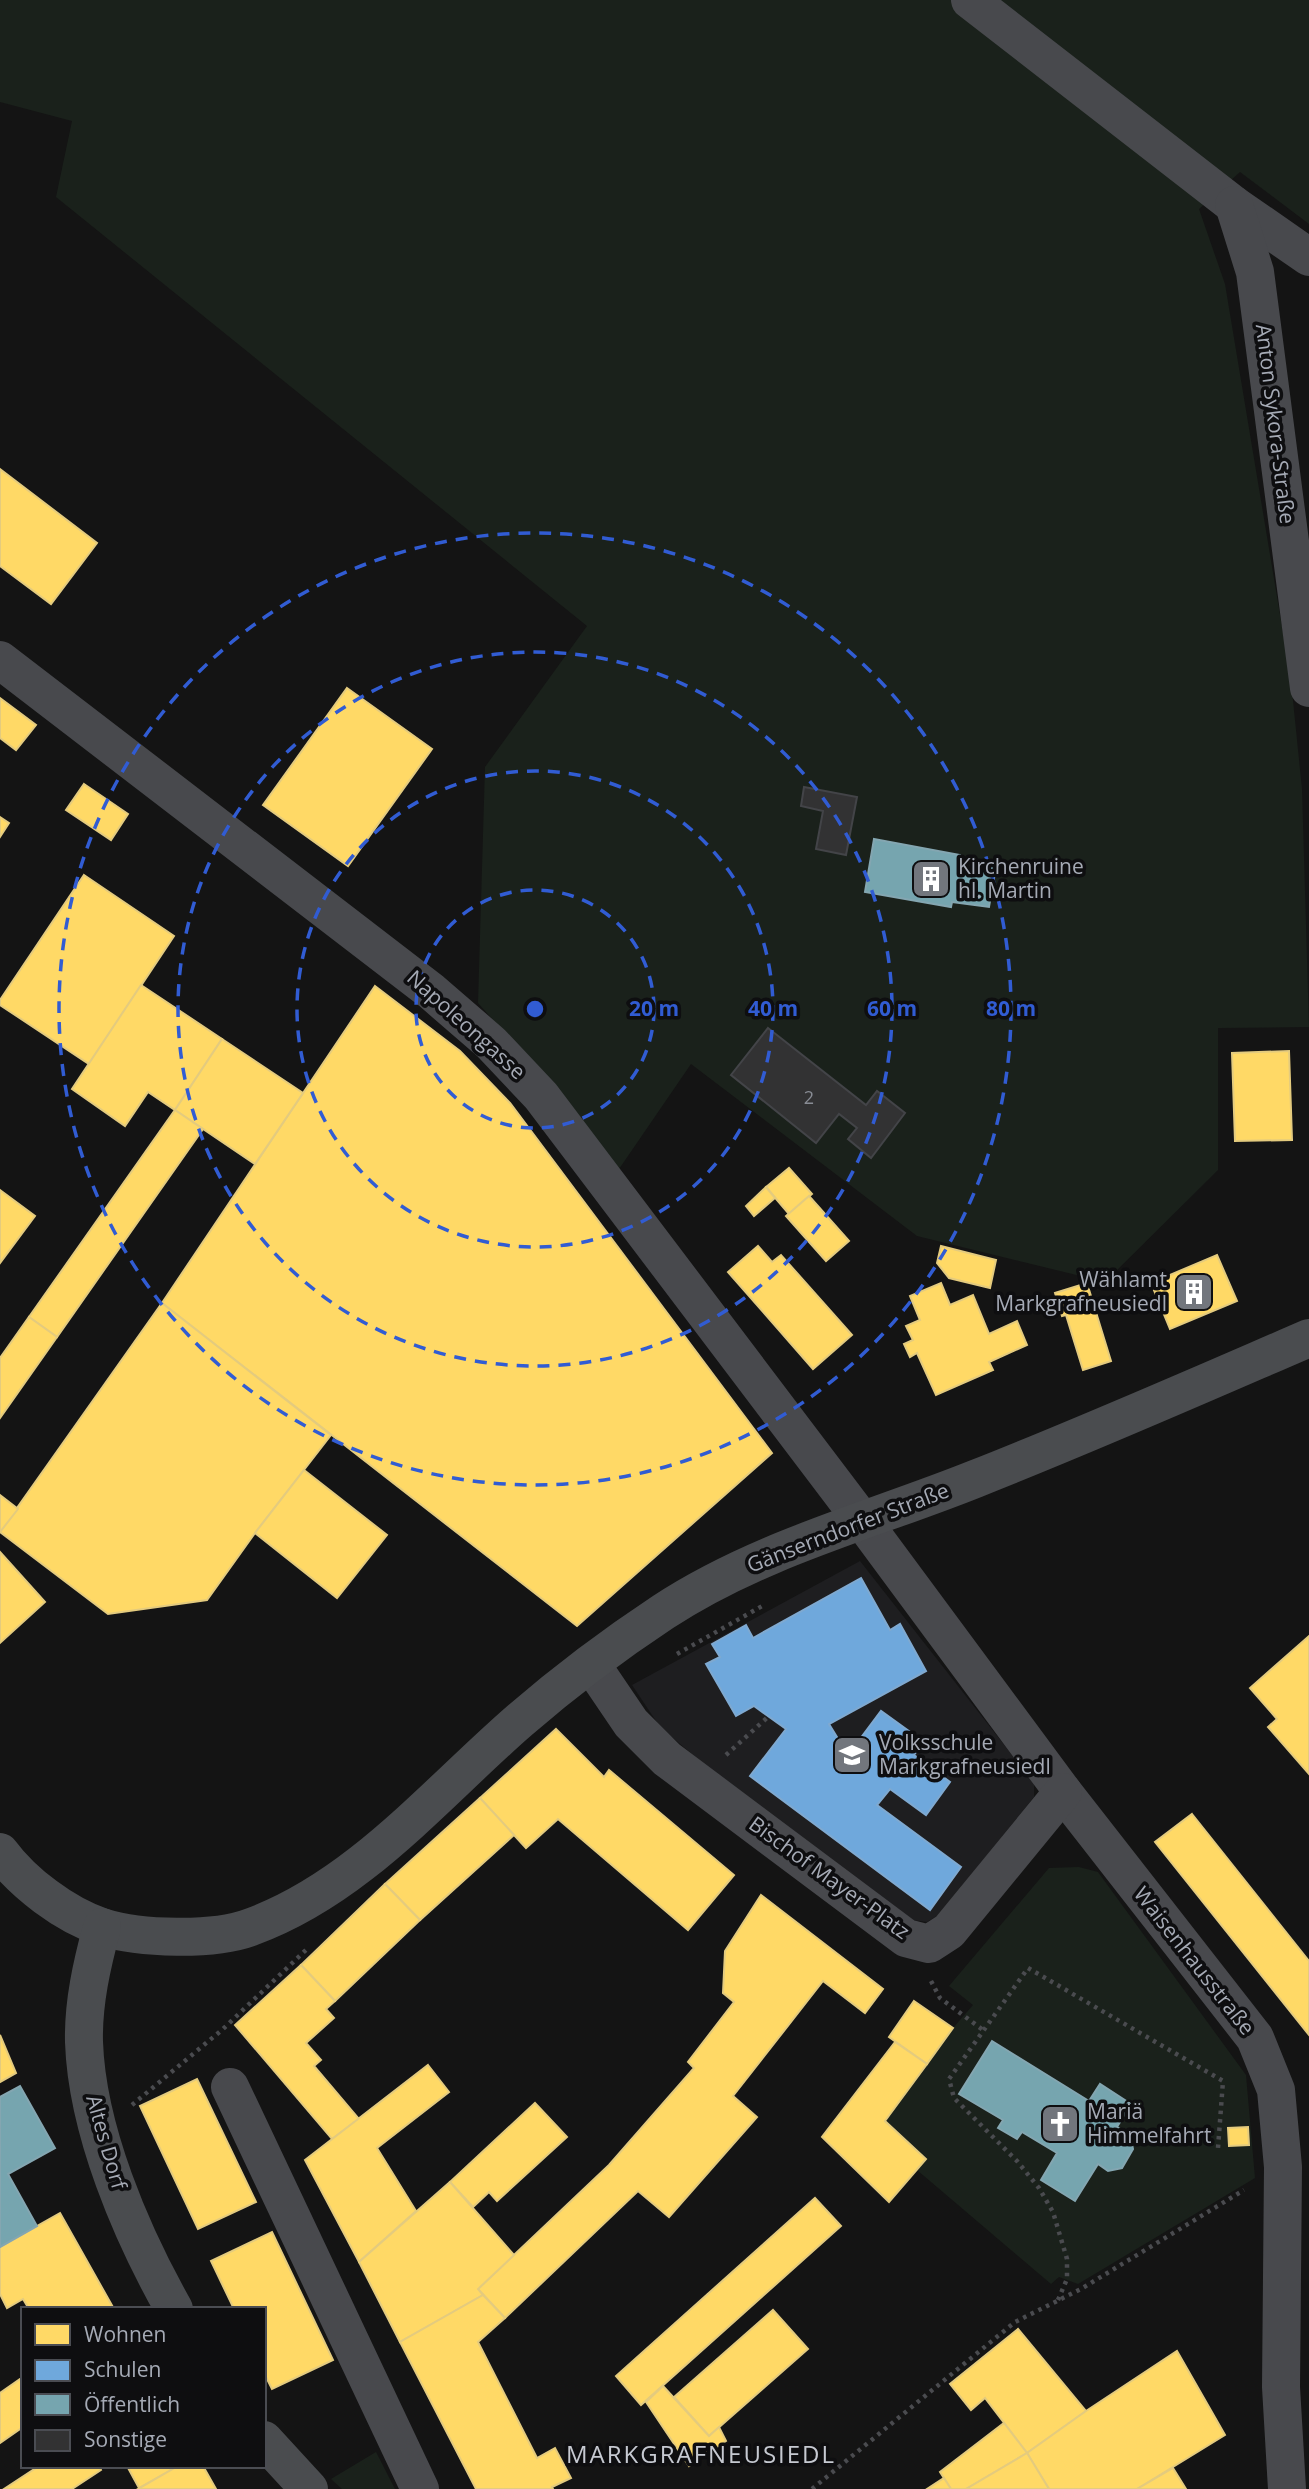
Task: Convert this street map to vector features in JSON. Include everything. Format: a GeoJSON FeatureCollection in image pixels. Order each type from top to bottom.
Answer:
{"type":"FeatureCollection","features":[{"type":"Feature","properties":{"kind":"main road","name":"Gänserndorfer Straße"},"geometry":{"type":"LineString","coordinates":[[102,1927],[150,1935],[200,1937],[249,1928],[297,1906],[343,1877],[393,1838],[519,1722],[591,1664],[664,1612],[706,1587],[791,1546],[972,1480],[1309,1338]]}},
{"type":"Feature","properties":{"kind":"main road"},"geometry":{"type":"LineString","coordinates":[[0,1852],[33,1888],[102,1927]]}},
{"type":"Feature","properties":{"kind":"main road","name":"Altes Dorf"},"geometry":{"type":"LineString","coordinates":[[102,1927],[87,1997],[84,2042],[92,2106],[132,2226],[173,2307]]}},
{"type":"Feature","properties":{"kind":"main road"},"geometry":{"type":"LineString","coordinates":[[266,2442],[309,2489]]}},
{"type":"Feature","properties":{"kind":"street"},"geometry":{"type":"LineString","coordinates":[[970,0],[1234,205],[1309,257]]}},
{"type":"Feature","properties":{"kind":"street","name":"Anton Sykora-Straße"},"geometry":{"type":"LineString","coordinates":[[1234,205],[1255,272],[1309,688]]}},
{"type":"Feature","properties":{"kind":"street","name":"Napoleongasse"},"geometry":{"type":"LineString","coordinates":[[0,660],[431,990],[491,1043],[541,1096],[861,1519]]}},
{"type":"Feature","properties":{"kind":"street","name":"Waisenhausstraße"},"geometry":{"type":"LineString","coordinates":[[861,1519],[1063,1792],[1255,2038],[1276,2090],[1283,2167],[1281,2386],[1287,2489]]}},
{"type":"Feature","properties":{"kind":"street","name":"Bischof Mayer-Platz"},"geometry":{"type":"LineString","coordinates":[[591,1664],[631,1723],[667,1759],[906,1938],[929,1944],[949,1931],[1063,1792]]}},
{"type":"Feature","properties":{"kind":"street"},"geometry":{"type":"LineString","coordinates":[[230,2087],[420,2489]]}},
{"type":"Feature","properties":{"kind":"path"},"geometry":{"type":"LineString","coordinates":[[696,1781],[769,1716]]}},
{"type":"Feature","properties":{"kind":"path"},"geometry":{"type":"LineString","coordinates":[[906,1938],[940,1998],[983,2030]]}},
{"type":"Feature","properties":{"kind":"path"},"geometry":{"type":"LineString","coordinates":[[1058,2300],[1067,2279],[1066,2259],[1053,2212],[1039,2188],[1017,2161],[954,2098],[949,2079],[1028,1968],[1223,2081],[1218,2148]]}},
{"type":"Feature","properties":{"kind":"path"},"geometry":{"type":"LineString","coordinates":[[812,2489],[1015,2322],[1058,2300],[1283,2167]]}},
{"type":"Feature","properties":{"kind":"shaded area"},"geometry":{"type":"Polygon","coordinates":[[[0,0],[1309,0],[1309,224],[1240,172],[1199,209],[1225,284],[1291,681],[1302,789],[1309,1027],[1218,1028],[1218,1170],[1105,1282],[917,1236],[691,1064],[617,1172],[553,1087],[478,1003],[485,767],[587,626],[56,197],[72,121],[0,102],[0,0]]]}},
{"type":"Feature","properties":{"kind":"shaded area","name":"Volksschule Markgrafneusiedl"},"geometry":{"type":"Polygon","coordinates":[[[860,1561],[1034,1783],[1034,1797],[940,1914],[927,1922],[913,1920],[738,1793],[660,1727],[632,1685],[860,1561]]]}},
{"type":"Feature","properties":{"kind":"shaded area"},"geometry":{"type":"Polygon","coordinates":[[[1079,1867],[1098,1872],[1246,2075],[1255,2178],[1078,2284],[1059,2277],[1051,2284],[917,2170],[926,2159],[885,2121],[973,2005],[949,1986],[1049,1868],[1079,1867]]]}},
{"type":"Feature","properties":{"kind":"shaded area"},"geometry":{"type":"Polygon","coordinates":[[[376,2452],[395,2489],[342,2489],[331,2479],[376,2452]]]}},
{"type":"Feature","properties":{"kind":"building: Wohnen"},"geometry":{"type":"Polygon","coordinates":[[[0,469],[97,543],[51,604],[0,566],[0,469]]]}},
{"type":"Feature","properties":{"kind":"building: Wohnen"},"geometry":{"type":"Polygon","coordinates":[[[347,688],[432,749],[348,866],[263,805],[347,688]]]}},
{"type":"Feature","properties":{"kind":"building: Wohnen"},"geometry":{"type":"Polygon","coordinates":[[[0,698],[36,725],[16,750],[0,738],[0,698]]]}},
{"type":"Feature","properties":{"kind":"building: Wohnen"},"geometry":{"type":"Polygon","coordinates":[[[84,784],[128,814],[111,840],[66,810],[84,784]]]}},
{"type":"Feature","properties":{"kind":"building: Wohnen"},"geometry":{"type":"Polygon","coordinates":[[[0,817],[9,823],[0,837],[0,817]]]}},
{"type":"Feature","properties":{"kind":"building: Wohnen"},"geometry":{"type":"Polygon","coordinates":[[[84,875],[174,936],[89,1064],[0,1005],[0,1000],[84,875]]]}},
{"type":"Feature","properties":{"kind":"building: Wohnen"},"geometry":{"type":"Polygon","coordinates":[[[141,985],[222,1039],[175,1110],[148,1092],[125,1126],[72,1089],[141,985]]]}},
{"type":"Feature","properties":{"kind":"building: Wohnen"},"geometry":{"type":"Polygon","coordinates":[[[375,986],[460,1051],[510,1103],[772,1453],[577,1626],[162,1303],[375,986]]]}},
{"type":"Feature","properties":{"kind":"building: Wohnen"},"geometry":{"type":"Polygon","coordinates":[[[222,1039],[303,1093],[255,1164],[175,1110],[222,1039]]]}},
{"type":"Feature","properties":{"kind":"building: Wohnen"},"geometry":{"type":"Polygon","coordinates":[[[1289,1051],[1292,1140],[1235,1141],[1232,1053],[1289,1051]]]}},
{"type":"Feature","properties":{"kind":"building: Wohnen"},"geometry":{"type":"Polygon","coordinates":[[[175,1110],[203,1129],[57,1337],[29,1317],[175,1110]]]}},
{"type":"Feature","properties":{"kind":"building: Wohnen"},"geometry":{"type":"Polygon","coordinates":[[[789,1168],[812,1194],[789,1214],[766,1187],[789,1168]]]}},
{"type":"Feature","properties":{"kind":"building: Wohnen"},"geometry":{"type":"Polygon","coordinates":[[[766,1187],[775,1198],[754,1216],[746,1206],[766,1187]]]}},
{"type":"Feature","properties":{"kind":"building: Wohnen"},"geometry":{"type":"Polygon","coordinates":[[[0,1190],[35,1216],[0,1263],[0,1190]]]}},
{"type":"Feature","properties":{"kind":"building: Wohnen"},"geometry":{"type":"Polygon","coordinates":[[[809,1196],[849,1241],[826,1261],[786,1216],[809,1196]]]}},
{"type":"Feature","properties":{"kind":"building: Wohnen"},"geometry":{"type":"Polygon","coordinates":[[[758,1246],[772,1262],[781,1255],[852,1335],[813,1369],[728,1272],[758,1246]]]}},
{"type":"Feature","properties":{"kind":"building: Wohnen"},"geometry":{"type":"Polygon","coordinates":[[[941,1246],[996,1260],[990,1288],[949,1278],[937,1263],[941,1246]]]}},
{"type":"Feature","properties":{"kind":"building: Wohnen","name":"Wählamt Markgrafneusiedl"},"geometry":{"type":"Polygon","coordinates":[[[1217,1255],[1237,1301],[1170,1329],[1151,1283],[1217,1255]]]}},
{"type":"Feature","properties":{"kind":"building: Wohnen"},"geometry":{"type":"Polygon","coordinates":[[[941,1283],[950,1305],[973,1295],[989,1334],[1017,1321],[1027,1345],[989,1362],[993,1370],[936,1395],[917,1353],[910,1357],[904,1344],[913,1340],[906,1326],[920,1320],[910,1296],[941,1283]]]}},
{"type":"Feature","properties":{"kind":"building: Wohnen"},"geometry":{"type":"Polygon","coordinates":[[[1087,1283],[1111,1361],[1083,1370],[1066,1315],[1062,1316],[1055,1293],[1087,1283]]]}},
{"type":"Feature","properties":{"kind":"building: Wohnen"},"geometry":{"type":"Polygon","coordinates":[[[162,1303],[331,1435],[207,1600],[108,1614],[0,1532],[162,1303]]]}},
{"type":"Feature","properties":{"kind":"building: Wohnen"},"geometry":{"type":"Polygon","coordinates":[[[29,1317],[57,1337],[0,1418],[0,1358],[29,1317]]]}},
{"type":"Feature","properties":{"kind":"building: Wohnen"},"geometry":{"type":"Polygon","coordinates":[[[304,1470],[387,1535],[337,1598],[255,1533],[304,1470]]]}},
{"type":"Feature","properties":{"kind":"building: Wohnen"},"geometry":{"type":"Polygon","coordinates":[[[0,1495],[18,1509],[0,1532],[0,1495]]]}},
{"type":"Feature","properties":{"kind":"building: Wohnen"},"geometry":{"type":"Polygon","coordinates":[[[0,1552],[45,1602],[0,1643],[0,1552]]]}},
{"type":"Feature","properties":{"kind":"building: Wohnen"},"geometry":{"type":"Polygon","coordinates":[[[1309,1636],[1309,1774],[1268,1727],[1277,1719],[1250,1688],[1309,1636]]]}},
{"type":"Feature","properties":{"kind":"building: Wohnen"},"geometry":{"type":"Polygon","coordinates":[[[556,1729],[604,1777],[609,1770],[734,1875],[688,1930],[558,1819],[526,1848],[480,1798],[556,1729]]]}},
{"type":"Feature","properties":{"kind":"building: Wohnen"},"geometry":{"type":"Polygon","coordinates":[[[480,1798],[514,1835],[420,1920],[385,1884],[480,1798]]]}},
{"type":"Feature","properties":{"kind":"building: Wohnen"},"geometry":{"type":"Polygon","coordinates":[[[1192,1814],[1309,1961],[1309,2035],[1155,1842],[1192,1814]]]}},
{"type":"Feature","properties":{"kind":"building: Wohnen"},"geometry":{"type":"Polygon","coordinates":[[[385,1884],[420,1920],[335,2001],[301,1965],[385,1884]]]}},
{"type":"Feature","properties":{"kind":"building: Wohnen"},"geometry":{"type":"Polygon","coordinates":[[[761,1895],[883,1989],[865,2013],[823,1981],[733,2096],[757,2117],[669,2217],[638,2191],[505,2318],[478,2289],[609,2165],[694,2068],[688,2062],[734,2002],[723,1993],[725,1951],[761,1895]]]}},
{"type":"Feature","properties":{"kind":"building: Wohnen"},"geometry":{"type":"Polygon","coordinates":[[[301,1965],[335,2001],[326,2009],[334,2018],[306,2043],[321,2060],[314,2066],[359,2119],[332,2139],[235,2025],[301,1965]]]}},
{"type":"Feature","properties":{"kind":"building: Wohnen"},"geometry":{"type":"Polygon","coordinates":[[[914,2001],[953,2028],[927,2064],[889,2037],[914,2001]]]}},
{"type":"Feature","properties":{"kind":"building: Wohnen"},"geometry":{"type":"Polygon","coordinates":[[[0,2035],[16,2073],[0,2082],[0,2035]]]}},
{"type":"Feature","properties":{"kind":"building: Wohnen"},"geometry":{"type":"Polygon","coordinates":[[[895,2042],[927,2064],[885,2121],[926,2159],[889,2202],[822,2137],[895,2042]]]}},
{"type":"Feature","properties":{"kind":"building: Wohnen"},"geometry":{"type":"Polygon","coordinates":[[[428,2065],[449,2092],[377,2148],[416,2211],[359,2262],[305,2160],[428,2065]]]}},
{"type":"Feature","properties":{"kind":"building: Wohnen"},"geometry":{"type":"Polygon","coordinates":[[[197,2079],[256,2202],[198,2229],[140,2106],[197,2079]]]}},
{"type":"Feature","properties":{"kind":"building: Wohnen"},"geometry":{"type":"Polygon","coordinates":[[[535,2103],[567,2137],[497,2201],[489,2192],[473,2207],[450,2182],[535,2103]]]}},
{"type":"Feature","properties":{"kind":"building: Wohnen"},"geometry":{"type":"Polygon","coordinates":[[[1248,2127],[1249,2145],[1229,2146],[1228,2128],[1248,2127]]]}},
{"type":"Feature","properties":{"kind":"building: Wohnen"},"geometry":{"type":"Polygon","coordinates":[[[450,2182],[514,2255],[478,2289],[483,2295],[400,2342],[359,2262],[450,2182]]]}},
{"type":"Feature","properties":{"kind":"building: Wohnen"},"geometry":{"type":"Polygon","coordinates":[[[815,2198],[841,2226],[641,2405],[616,2376],[815,2198]]]}},
{"type":"Feature","properties":{"kind":"building: Wohnen"},"geometry":{"type":"Polygon","coordinates":[[[60,2213],[113,2307],[28,2307],[23,2299],[7,2308],[0,2294],[0,2247],[60,2213]]]}},
{"type":"Feature","properties":{"kind":"building: Wohnen"},"geometry":{"type":"Polygon","coordinates":[[[272,2232],[333,2360],[272,2389],[266,2377],[266,2307],[233,2307],[211,2261],[272,2232]]]}},
{"type":"Feature","properties":{"kind":"building: Wohnen"},"geometry":{"type":"Polygon","coordinates":[[[483,2295],[505,2318],[478,2342],[537,2458],[555,2448],[571,2478],[552,2487],[553,2489],[476,2489],[400,2342],[483,2295]]]}},
{"type":"Feature","properties":{"kind":"building: Wohnen"},"geometry":{"type":"Polygon","coordinates":[[[773,2310],[808,2349],[709,2436],[674,2397],[773,2310]]]}},
{"type":"Feature","properties":{"kind":"building: Wohnen"},"geometry":{"type":"Polygon","coordinates":[[[1018,2329],[1086,2411],[1027,2453],[985,2398],[971,2410],[950,2384],[1018,2329]]]}},
{"type":"Feature","properties":{"kind":"building: Wohnen"},"geometry":{"type":"Polygon","coordinates":[[[1177,2351],[1225,2435],[1137,2489],[1049,2489],[1027,2453],[1177,2351]]]}},
{"type":"Feature","properties":{"kind":"building: Wohnen"},"geometry":{"type":"Polygon","coordinates":[[[21,2378],[21,2428],[0,2443],[0,2393],[21,2378]]]}},
{"type":"Feature","properties":{"kind":"building: Wohnen"},"geometry":{"type":"Polygon","coordinates":[[[663,2386],[709,2436],[719,2427],[726,2441],[689,2466],[646,2402],[663,2386]]]}},
{"type":"Feature","properties":{"kind":"building: Wohnen"},"geometry":{"type":"Polygon","coordinates":[[[1004,2423],[1027,2453],[966,2489],[951,2489],[940,2472],[1004,2423]]]}},
{"type":"Feature","properties":{"kind":"building: Wohnen"},"geometry":{"type":"Polygon","coordinates":[[[1027,2453],[1049,2489],[966,2489],[1027,2453]]]}},
{"type":"Feature","properties":{"kind":"building: Wohnen"},"geometry":{"type":"Polygon","coordinates":[[[36,2468],[101,2470],[72,2489],[4,2489],[36,2468]]]}},
{"type":"Feature","properties":{"kind":"building: Wohnen"},"geometry":{"type":"Polygon","coordinates":[[[128,2468],[174,2468],[139,2488],[128,2468]]]}},
{"type":"Feature","properties":{"kind":"building: Wohnen"},"geometry":{"type":"Polygon","coordinates":[[[175,2468],[204,2468],[216,2489],[138,2489],[175,2468]]]}},
{"type":"Feature","properties":{"kind":"building: Wohnen"},"geometry":{"type":"Polygon","coordinates":[[[1173,2468],[1186,2489],[1137,2489],[1173,2468]]]}},
{"type":"Feature","properties":{"kind":"building: Wohnen"},"geometry":{"type":"Polygon","coordinates":[[[944,2478],[951,2489],[927,2489],[944,2478]]]}},
{"type":"Feature","properties":{"kind":"building: Schulen"},"geometry":{"type":"Polygon","coordinates":[[[861,1578],[890,1630],[900,1624],[926,1671],[829,1724],[848,1755],[881,1711],[924,1742],[914,1755],[950,1782],[926,1815],[890,1789],[877,1805],[961,1867],[930,1910],[750,1776],[786,1729],[754,1706],[736,1716],[706,1664],[720,1657],[712,1644],[746,1625],[753,1638],[861,1578]]]}},
{"type":"Feature","properties":{"kind":"building: Öffentlich","name":"Kirchenruine hl. Martin"},"geometry":{"type":"Polygon","coordinates":[[[874,839],[960,855],[959,860],[996,867],[989,907],[952,902],[951,907],[865,892],[874,839]]]}},
{"type":"Feature","properties":{"kind":"building: Öffentlich","name":"Mariä Himmelfahrt"},"geometry":{"type":"Polygon","coordinates":[[[992,2041],[1089,2101],[1100,2084],[1131,2104],[1117,2127],[1130,2135],[1133,2149],[1122,2168],[1108,2171],[1098,2164],[1075,2201],[1041,2180],[1057,2153],[1022,2132],[1017,2139],[998,2128],[1003,2120],[959,2094],[992,2041]]]}},
{"type":"Feature","properties":{"kind":"building: Öffentlich"},"geometry":{"type":"Polygon","coordinates":[[[20,2086],[55,2148],[8,2174],[37,2226],[0,2247],[0,2097],[20,2086]]]}},
{"type":"Feature","properties":{"kind":"building: Sonstige"},"geometry":{"type":"Polygon","coordinates":[[[804,787],[857,797],[846,855],[816,849],[823,811],[801,806],[804,787]]]}},
{"type":"Feature","properties":{"kind":"building: Sonstige"},"geometry":{"type":"Polygon","coordinates":[[[768,1028],[866,1105],[877,1091],[905,1113],[871,1158],[848,1139],[857,1128],[839,1114],[816,1143],[731,1075],[768,1028]]]}},
{"type":"Feature","properties":{"kind":"place","name":"Kirchenruine hl. Martin"},"geometry":{"type":"Point","coordinates":[931,879]}},
{"type":"Feature","properties":{"kind":"place","name":"Wählamt Markgrafneusiedl"},"geometry":{"type":"Point","coordinates":[1194,1292]}},
{"type":"Feature","properties":{"kind":"place","name":"Volksschule Markgrafneusiedl"},"geometry":{"type":"Point","coordinates":[852,1755]}},
{"type":"Feature","properties":{"kind":"place","name":"Mariä Himmelfahrt"},"geometry":{"type":"Point","coordinates":[1060,2124]}},
{"type":"Feature","properties":{"kind":"district","name":"MARKGRAFNEUSIEDL"},"geometry":{"type":"Point","coordinates":[701,2455]}}]}
